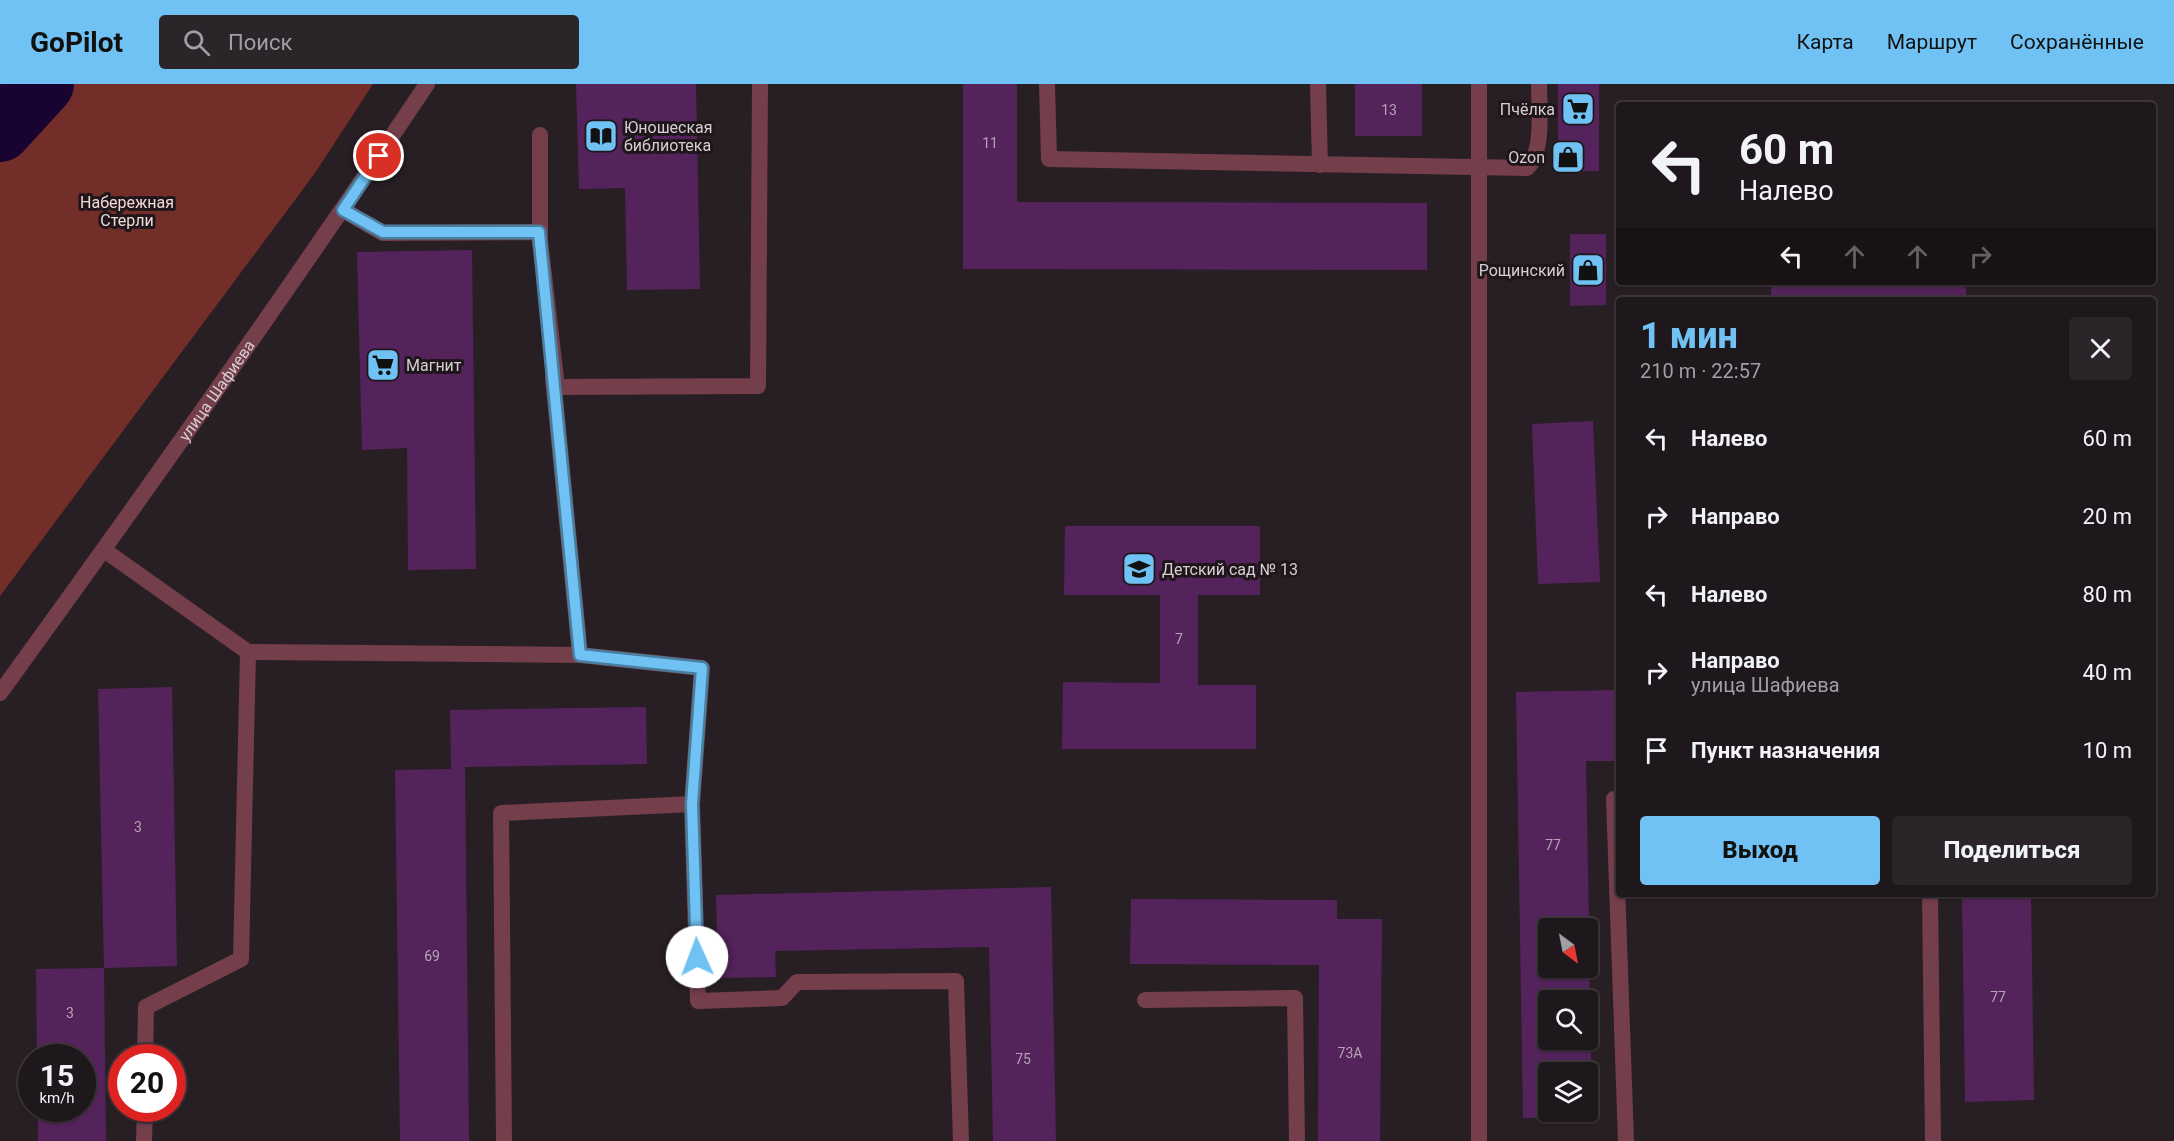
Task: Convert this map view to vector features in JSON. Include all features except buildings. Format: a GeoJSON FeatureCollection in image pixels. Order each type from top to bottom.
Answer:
{"type":"FeatureCollection","features":[{"type":"Feature","properties":{"kind":"street","name":"улица Шафиева"},"geometry":{"type":"LineString","coordinates":[[0,693],[104,550],[343,210],[427,84]]}},
{"type":"Feature","properties":{"kind":"street"},"geometry":{"type":"LineString","coordinates":[[539,232],[556,387],[758,386],[760,84]]}},
{"type":"Feature","properties":{"kind":"street"},"geometry":{"type":"LineString","coordinates":[[1047,84],[1049,159],[1478,168],[1527,168],[1535,161],[1539,84]]}},
{"type":"Feature","properties":{"kind":"street"},"geometry":{"type":"LineString","coordinates":[[1318,84],[1320,165]]}},
{"type":"Feature","properties":{"kind":"street"},"geometry":{"type":"LineString","coordinates":[[1479,84],[1479,1141]]}},
{"type":"Feature","properties":{"kind":"street"},"geometry":{"type":"LineString","coordinates":[[540,135],[539,232],[580,655]]}},
{"type":"Feature","properties":{"kind":"street"},"geometry":{"type":"LineString","coordinates":[[343,210],[383,232],[539,232]]}},
{"type":"Feature","properties":{"kind":"street"},"geometry":{"type":"LineString","coordinates":[[104,550],[248,652],[580,655],[702,668],[692,804],[698,1001],[782,998],[797,981],[956,981],[961,1141]]}},
{"type":"Feature","properties":{"kind":"street"},"geometry":{"type":"LineString","coordinates":[[145,1044],[146,1007],[240,959],[248,652]]}},
{"type":"Feature","properties":{"kind":"street"},"geometry":{"type":"LineString","coordinates":[[1616,799],[1614,799],[1616,856]]}},
{"type":"Feature","properties":{"kind":"street"},"geometry":{"type":"LineString","coordinates":[[504,1141],[501,813],[692,804]]}},
{"type":"Feature","properties":{"kind":"street"},"geometry":{"type":"LineString","coordinates":[[1617,897],[1626,1141]]}},
{"type":"Feature","properties":{"kind":"street"},"geometry":{"type":"LineString","coordinates":[[1930,897],[1933,1141]]}},
{"type":"Feature","properties":{"kind":"street"},"geometry":{"type":"LineString","coordinates":[[1145,1000],[1295,998],[1297,1141]]}},
{"type":"Feature","properties":{"kind":"street"},"geometry":{"type":"LineString","coordinates":[[144,1141],[145,1122]]}},
{"type":"Feature","properties":{"kind":"green space","name":"Набережная Стерли"},"geometry":{"type":"Polygon","coordinates":[[[0,84],[373,84],[315,173],[0,596],[0,84]]]}},
{"type":"Feature","properties":{"kind":"waterway"},"geometry":{"type":"LineString","coordinates":[[0,131],[43,84]]}},
{"type":"Feature","properties":{"kind":"place","name":"Пчёлка"},"geometry":{"type":"Point","coordinates":[1578,109]}},
{"type":"Feature","properties":{"kind":"place","name":"Юношеская библиотека"},"geometry":{"type":"Point","coordinates":[601,136]}},
{"type":"Feature","properties":{"kind":"place","name":"Ozon"},"geometry":{"type":"Point","coordinates":[1568,157]}},
{"type":"Feature","properties":{"kind":"place","name":"Рощинский"},"geometry":{"type":"Point","coordinates":[1588,270]}},
{"type":"Feature","properties":{"kind":"place","name":"Магнит"},"geometry":{"type":"Point","coordinates":[383,365]}},
{"type":"Feature","properties":{"kind":"place","name":"Детский сад № 13"},"geometry":{"type":"Point","coordinates":[1139,569]}},
{"type":"Feature","properties":{"kind":"route"},"geometry":{"type":"LineString","coordinates":[[379,156],[343,210],[383,232],[539,232],[580,655],[702,668],[692,804],[697,957]]}}]}
